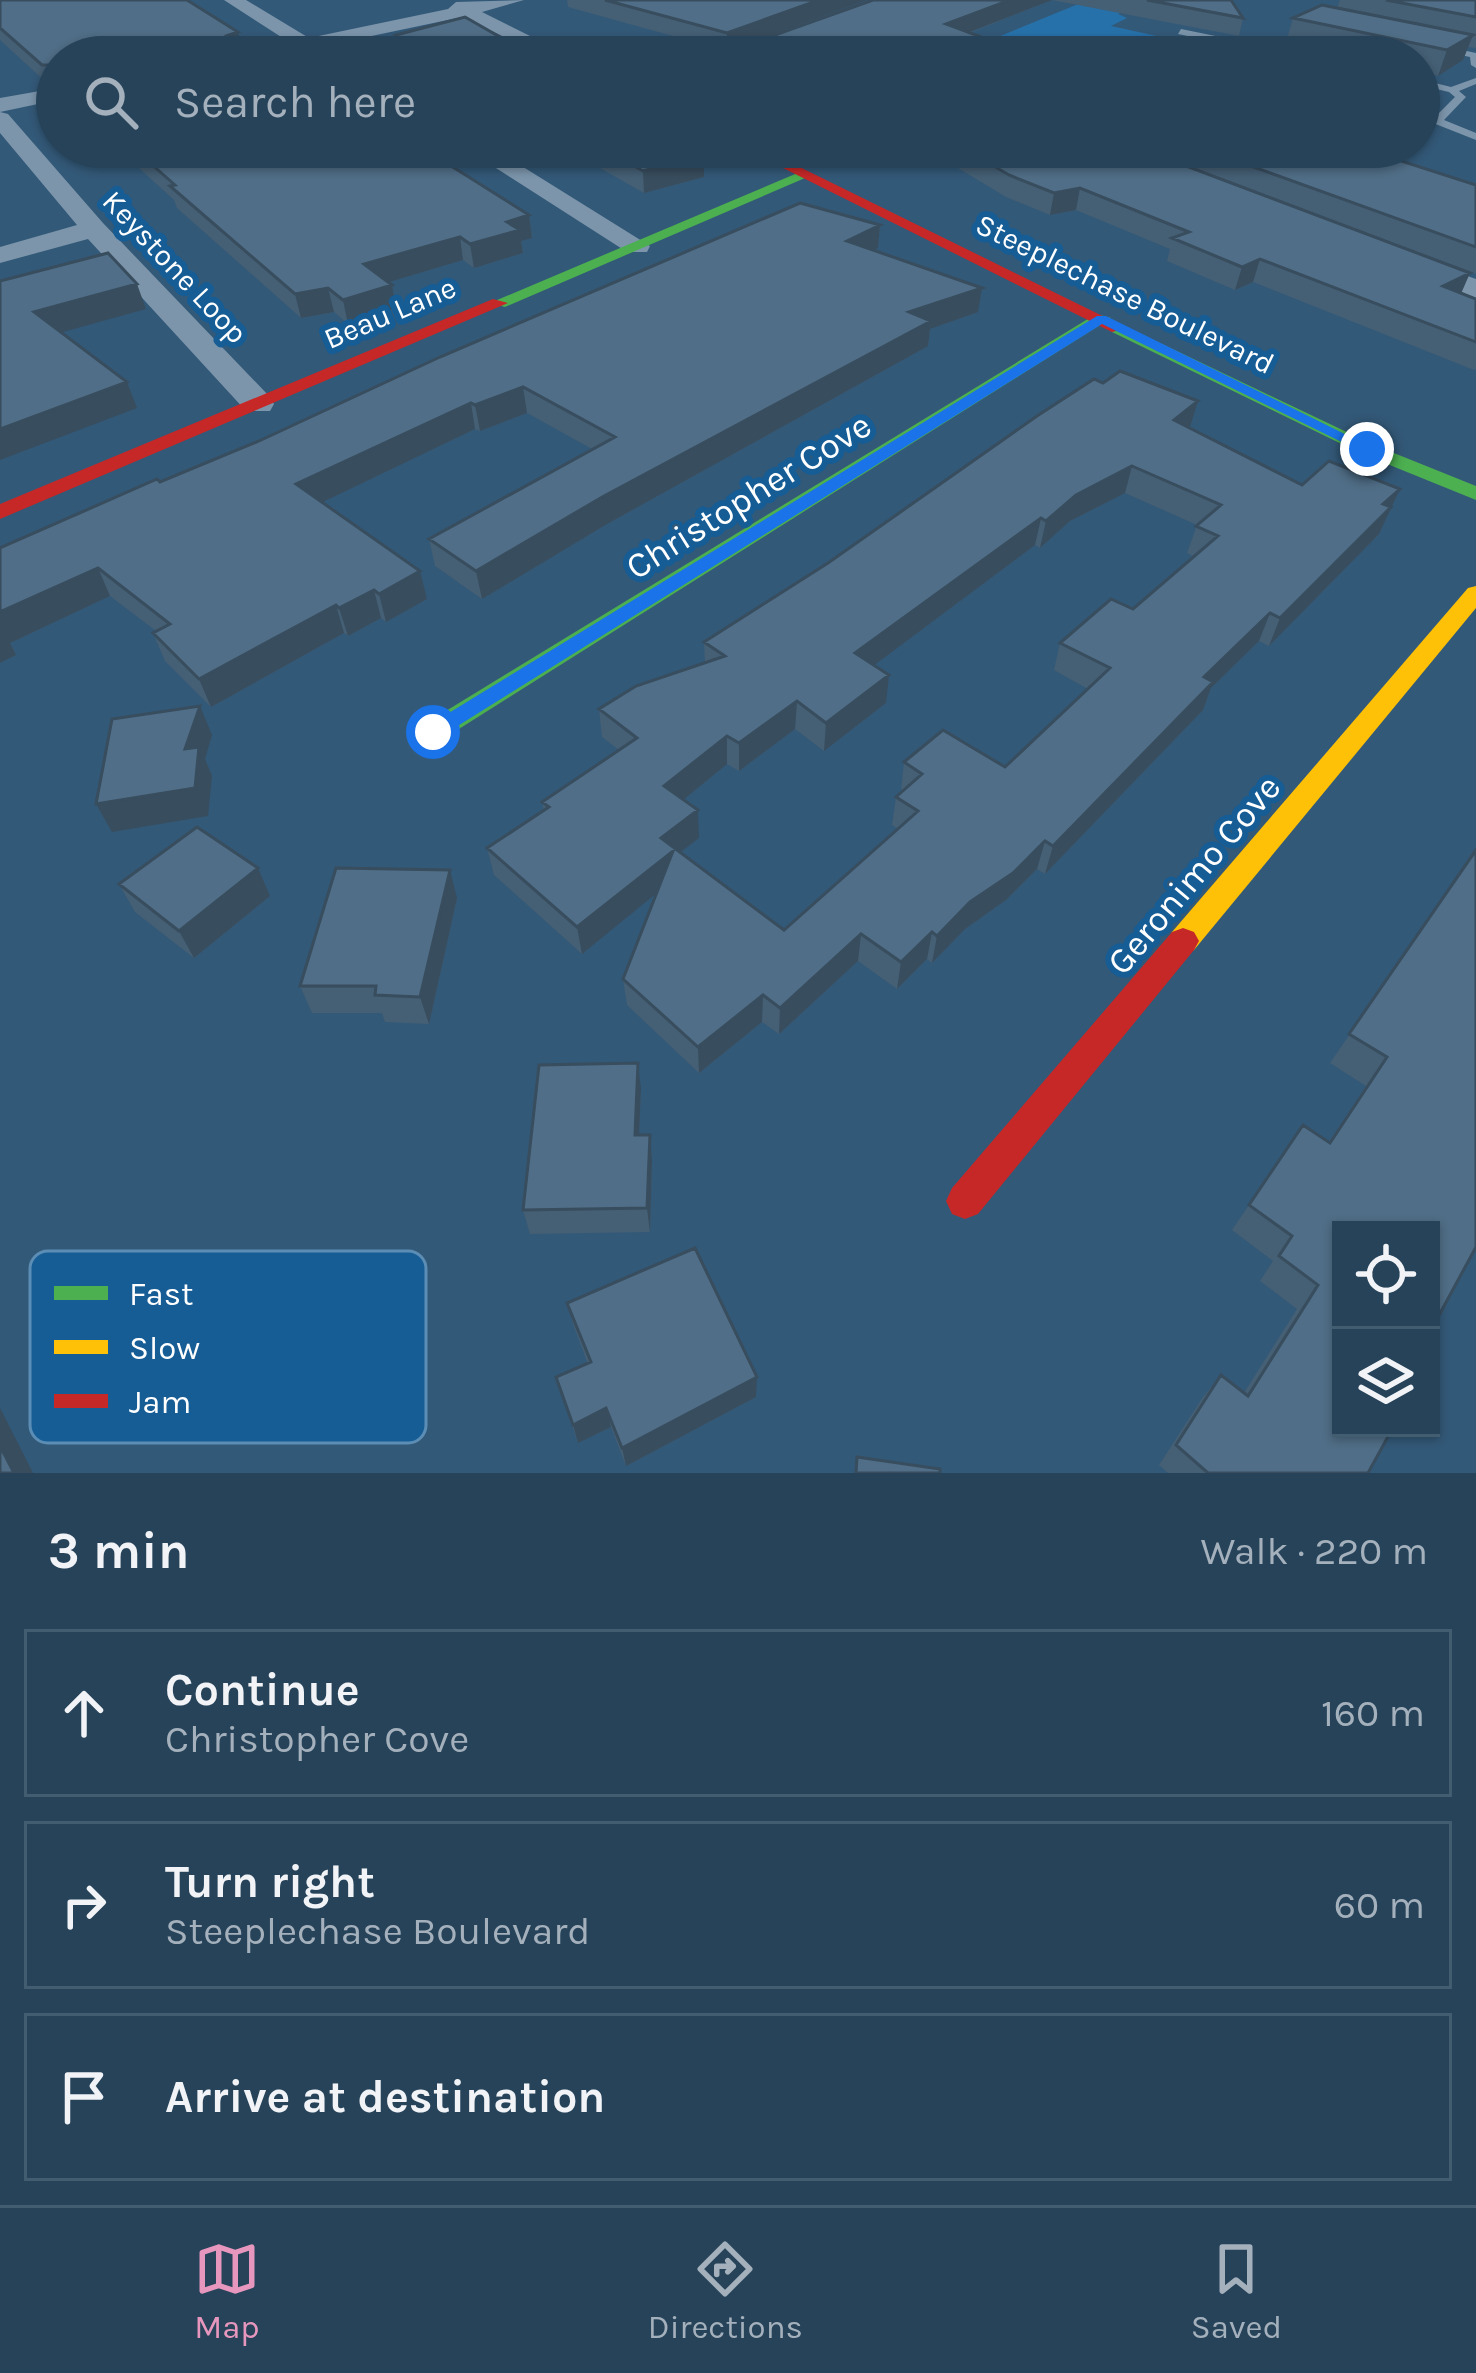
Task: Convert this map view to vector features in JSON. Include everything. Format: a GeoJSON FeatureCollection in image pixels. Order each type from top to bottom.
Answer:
{"type":"FeatureCollection","features":[{"type":"Feature","properties":{"kind":"street"},"geometry":{"type":"LineString","coordinates":[[233,0],[293,36]]}},
{"type":"Feature","properties":{"kind":"street"},"geometry":{"type":"LineString","coordinates":[[442,0],[518,36]]}},
{"type":"Feature","properties":{"kind":"street"},"geometry":{"type":"LineString","coordinates":[[353,36],[514,0]]}},
{"type":"Feature","properties":{"kind":"street"},"geometry":{"type":"LineString","coordinates":[[794,36],[897,0]]}},
{"type":"Feature","properties":{"kind":"street"},"geometry":{"type":"LineString","coordinates":[[0,105],[36,98]]}},
{"type":"Feature","properties":{"kind":"street","name":"Keystone Loop"},"geometry":{"type":"LineString","coordinates":[[0,119],[36,162]]}},
{"type":"Feature","properties":{"kind":"street","name":"Keystone Loop"},"geometry":{"type":"LineString","coordinates":[[41,168],[258,404]]}},
{"type":"Feature","properties":{"kind":"street"},"geometry":{"type":"LineString","coordinates":[[509,168],[637,246]]}},
{"type":"Feature","properties":{"kind":"street","name":"Steeplechase Boulevard"},"geometry":{"type":"LineString","coordinates":[[791,168],[1367,449],[1476,494]]}},
{"type":"Feature","properties":{"kind":"street","name":"Beau Lane"},"geometry":{"type":"LineString","coordinates":[[0,512],[805,175]]}},
{"type":"Feature","properties":{"kind":"street"},"geometry":{"type":"LineString","coordinates":[[0,255],[94,230]]}},
{"type":"Feature","properties":{"kind":"street"},"geometry":{"type":"LineString","coordinates":[[1388,255],[1476,289]]}},
{"type":"Feature","properties":{"kind":"street","name":"Christopher Cove"},"geometry":{"type":"LineString","coordinates":[[433,732],[1102,318]]}},
{"type":"Feature","properties":{"kind":"street","name":"Geronimo Cove"},"geometry":{"type":"LineString","coordinates":[[965,1201],[1476,593]]}},
{"type":"Feature","properties":{"kind":"lane"},"geometry":{"type":"LineString","coordinates":[[1181,32],[1204,36]]}},
{"type":"Feature","properties":{"kind":"lane"},"geometry":{"type":"LineString","coordinates":[[1440,49],[1475,58]]}},
{"type":"Feature","properties":{"kind":"lane"},"geometry":{"type":"LineString","coordinates":[[1452,90],[1476,81]]}},
{"type":"Feature","properties":{"kind":"lane"},"geometry":{"type":"LineString","coordinates":[[1440,87],[1461,97],[1440,118]]}},
{"type":"Feature","properties":{"kind":"lane"},"geometry":{"type":"LineString","coordinates":[[1440,122],[1476,136]]}},
{"type":"Feature","properties":{"kind":"shaded area"},"geometry":{"type":"Polygon","coordinates":[[[1088,0],[1149,0],[1118,14],[1127,18],[1111,26],[1157,36],[1000,36],[1088,0]]]}},
{"type":"Feature","properties":{"kind":"building"},"geometry":{"type":"Polygon","coordinates":[[[0,0],[187,0],[238,32],[226,36],[36,36],[36,60],[0,28],[0,0]]]}},
{"type":"Feature","properties":{"kind":"building"},"geometry":{"type":"Polygon","coordinates":[[[605,0],[819,0],[727,33],[605,0]]]}},
{"type":"Feature","properties":{"kind":"building"},"geometry":{"type":"Polygon","coordinates":[[[873,0],[1010,0],[946,24],[978,36],[772,36],[873,0]]]}},
{"type":"Feature","properties":{"kind":"building"},"geometry":{"type":"Polygon","coordinates":[[[1147,0],[1231,0],[1243,18],[1147,0]]]}},
{"type":"Feature","properties":{"kind":"building"},"geometry":{"type":"Polygon","coordinates":[[[1386,0],[1476,0],[1476,17],[1386,0]]]}},
{"type":"Feature","properties":{"kind":"building"},"geometry":{"type":"Polygon","coordinates":[[[1322,5],[1473,35],[1447,50],[1440,49],[1440,36],[1380,36],[1293,18],[1322,5]]]}},
{"type":"Feature","properties":{"kind":"building"},"geometry":{"type":"Polygon","coordinates":[[[465,17],[498,36],[398,36],[465,17]]]}},
{"type":"Feature","properties":{"kind":"building"},"geometry":{"type":"Polygon","coordinates":[[[156,168],[454,168],[529,215],[507,222],[520,230],[470,244],[460,237],[364,264],[392,285],[343,300],[328,288],[295,294],[170,186],[175,185],[156,168]]]}},
{"type":"Feature","properties":{"kind":"building"},"geometry":{"type":"Polygon","coordinates":[[[997,168],[1192,168],[1470,273],[1443,286],[1476,299],[1476,342],[1260,259],[1242,267],[1172,238],[1189,232],[1080,188],[1054,193],[997,168]]]}},
{"type":"Feature","properties":{"kind":"building"},"geometry":{"type":"Polygon","coordinates":[[[1256,168],[1423,168],[1476,185],[1476,247],[1256,168]]]}},
{"type":"Feature","properties":{"kind":"building"},"geometry":{"type":"Polygon","coordinates":[[[800,203],[880,225],[847,241],[982,288],[909,312],[931,321],[604,496],[476,571],[429,539],[615,437],[523,387],[471,403],[296,484],[420,571],[379,594],[374,590],[339,608],[336,605],[199,679],[153,633],[170,624],[98,568],[0,612],[0,548],[157,479],[160,482],[259,441],[440,357],[800,203]]]}},
{"type":"Feature","properties":{"kind":"building"},"geometry":{"type":"Polygon","coordinates":[[[108,253],[137,284],[34,312],[127,382],[0,429],[0,281],[108,253]]]}},
{"type":"Feature","properties":{"kind":"building"},"geometry":{"type":"Polygon","coordinates":[[[1120,371],[1198,401],[1174,420],[1302,485],[1329,461],[1400,489],[1383,504],[1391,507],[1280,618],[1270,613],[1204,677],[1213,682],[1053,846],[1045,841],[1013,873],[970,902],[937,936],[932,932],[901,962],[861,934],[780,1008],[763,995],[698,1047],[623,979],[673,851],[577,927],[487,848],[549,807],[542,802],[637,738],[599,709],[636,686],[725,656],[704,642],[828,563],[1094,379],[1103,383],[1120,371]],[[1132,466],[1076,495],[1046,521],[1041,518],[855,653],[889,675],[826,723],[797,701],[739,743],[727,736],[664,786],[698,810],[661,838],[784,930],[918,811],[896,797],[922,774],[904,762],[943,730],[1005,767],[1110,668],[1060,643],[1111,599],[1133,609],[1218,536],[1196,526],[1221,505],[1132,466]]]}},
{"type":"Feature","properties":{"kind":"building"},"geometry":{"type":"Polygon","coordinates":[[[200,706],[185,749],[199,747],[195,788],[96,804],[112,719],[200,706]]]}},
{"type":"Feature","properties":{"kind":"building"},"geometry":{"type":"Polygon","coordinates":[[[197,827],[258,868],[179,931],[119,884],[197,827]]]}},
{"type":"Feature","properties":{"kind":"building"},"geometry":{"type":"Polygon","coordinates":[[[1476,850],[1476,1247],[1440,1313],[1440,1221],[1332,1221],[1332,1437],[1388,1437],[1368,1473],[1208,1473],[1176,1445],[1221,1375],[1248,1396],[1318,1285],[1279,1256],[1292,1236],[1249,1205],[1303,1125],[1330,1143],[1387,1057],[1349,1034],[1476,850]]]}},
{"type":"Feature","properties":{"kind":"building"},"geometry":{"type":"Polygon","coordinates":[[[336,868],[450,870],[420,997],[375,995],[376,986],[300,986],[336,868]]]}},
{"type":"Feature","properties":{"kind":"building"},"geometry":{"type":"Polygon","coordinates":[[[638,1063],[635,1135],[650,1135],[647,1208],[523,1210],[539,1065],[638,1063]]]}},
{"type":"Feature","properties":{"kind":"building"},"geometry":{"type":"Polygon","coordinates":[[[695,1248],[757,1377],[622,1448],[606,1408],[573,1425],[556,1377],[591,1362],[567,1303],[695,1248]]]}},
{"type":"Feature","properties":{"kind":"building"},"geometry":{"type":"Polygon","coordinates":[[[0,1446],[14,1473],[0,1473],[0,1446]]]}},
{"type":"Feature","properties":{"kind":"building"},"geometry":{"type":"Polygon","coordinates":[[[857,1457],[940,1469],[940,1473],[856,1473],[857,1457]]]}},
{"type":"Feature","properties":{"kind":"traffic: fast"},"geometry":{"type":"LineString","coordinates":[[499,303],[805,175]]}},
{"type":"Feature","properties":{"kind":"traffic: fast"},"geometry":{"type":"LineString","coordinates":[[433,732],[1102,318]]}},
{"type":"Feature","properties":{"kind":"traffic: fast"},"geometry":{"type":"LineString","coordinates":[[1118,328],[1367,449],[1476,494]]}},
{"type":"Feature","properties":{"kind":"traffic: slow"},"geometry":{"type":"LineString","coordinates":[[1183,941],[1476,593]]}},
{"type":"Feature","properties":{"kind":"traffic: jam"},"geometry":{"type":"LineString","coordinates":[[791,168],[1118,328]]}},
{"type":"Feature","properties":{"kind":"traffic: jam"},"geometry":{"type":"LineString","coordinates":[[0,512],[499,303]]}},
{"type":"Feature","properties":{"kind":"traffic: jam"},"geometry":{"type":"LineString","coordinates":[[965,1201],[1183,941]]}},
{"type":"Feature","properties":{"kind":"route"},"geometry":{"type":"LineString","coordinates":[[433,732],[1102,318],[1367,449]]}}]}
